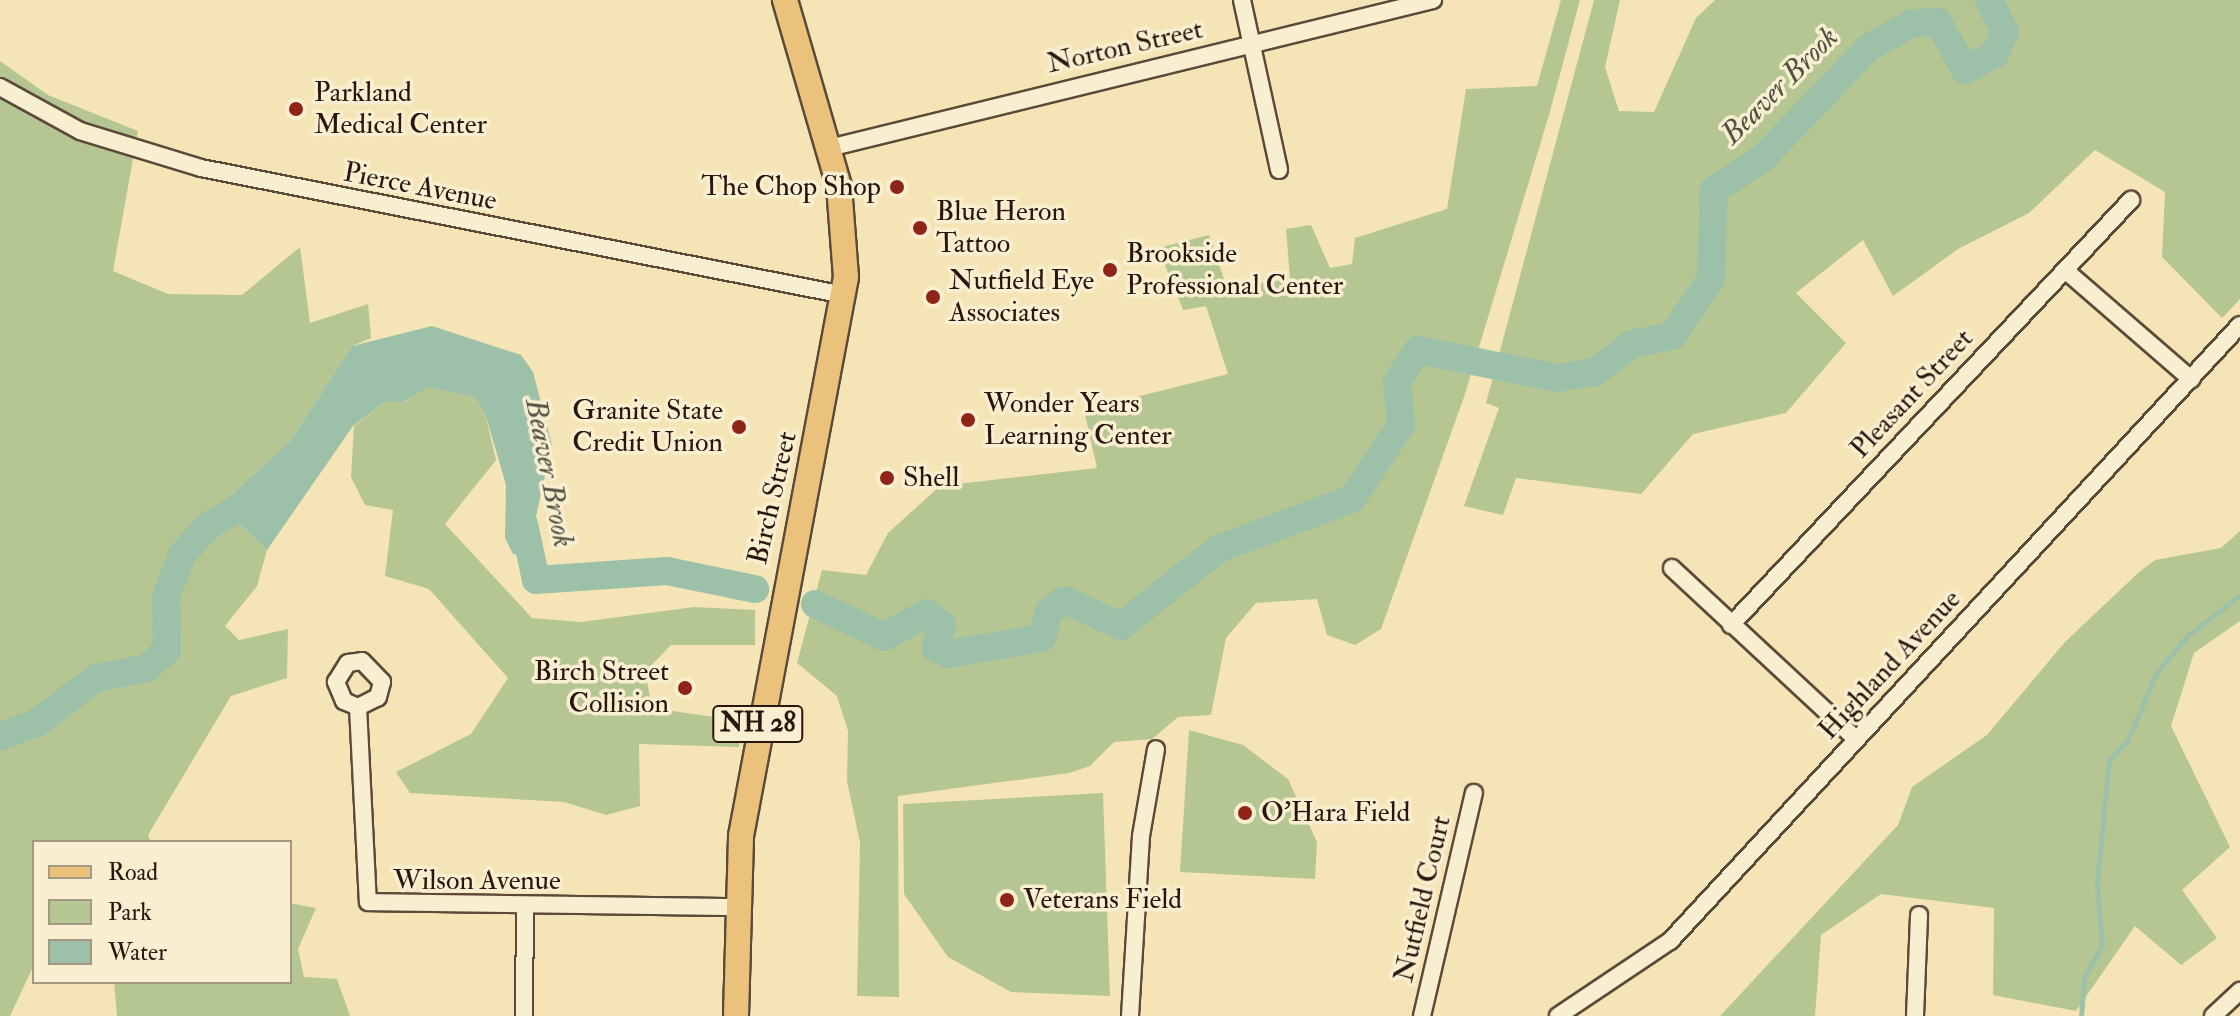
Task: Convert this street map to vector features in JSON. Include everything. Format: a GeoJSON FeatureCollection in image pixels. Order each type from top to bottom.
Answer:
{"type":"FeatureCollection","features":[{"type":"Feature","properties":{"kind":"main road","name":"Birch Street"},"geometry":{"type":"LineString","coordinates":[[736,1016],[736,907],[760,712],[844,295],[843,209],[829,148],[785,0]]}},
{"type":"Feature","properties":{"kind":"street"},"geometry":{"type":"LineString","coordinates":[[1242,0],[1254,43],[1279,170]]}},
{"type":"Feature","properties":{"kind":"street","name":"Norton Street"},"geometry":{"type":"LineString","coordinates":[[829,148],[1433,0]]}},
{"type":"Feature","properties":{"kind":"street","name":"Pierce Avenue"},"geometry":{"type":"LineString","coordinates":[[0,87],[80,131],[186,165],[844,295]]}},
{"type":"Feature","properties":{"kind":"street","name":"Pleasant Street"},"geometry":{"type":"LineString","coordinates":[[1731,625],[2131,200]]}},
{"type":"Feature","properties":{"kind":"street"},"geometry":{"type":"LineString","coordinates":[[2065,270],[2191,379]]}},
{"type":"Feature","properties":{"kind":"street","name":"Highland Avenue"},"geometry":{"type":"LineString","coordinates":[[1558,1016],[1670,941],[2240,325]]}},
{"type":"Feature","properties":{"kind":"street"},"geometry":{"type":"LineString","coordinates":[[1672,568],[1856,739]]}},
{"type":"Feature","properties":{"kind":"street","name":"Wilson Avenue"},"geometry":{"type":"LineString","coordinates":[[358,707],[368,902],[525,907],[736,907]]}},
{"type":"Feature","properties":{"kind":"street"},"geometry":{"type":"LineString","coordinates":[[1130,1016],[1141,836],[1156,749]]}},
{"type":"Feature","properties":{"kind":"street","name":"Nutfield Court"},"geometry":{"type":"LineString","coordinates":[[1422,1016],[1474,793]]}},
{"type":"Feature","properties":{"kind":"street"},"geometry":{"type":"LineString","coordinates":[[524,1016],[525,907]]}},
{"type":"Feature","properties":{"kind":"street"},"geometry":{"type":"LineString","coordinates":[[1915,1016],[1919,915]]}},
{"type":"Feature","properties":{"kind":"street"},"geometry":{"type":"LineString","coordinates":[[2213,1016],[2240,991]]}},
{"type":"Feature","properties":{"kind":"green space"},"geometry":{"type":"Polygon","coordinates":[[[1561,0],[1580,0],[1549,115],[1464,397],[1381,629],[1355,645],[1327,635],[1317,599],[1256,603],[1226,638],[1211,715],[1178,717],[1152,739],[1114,742],[1090,766],[1069,773],[898,796],[899,997],[857,996],[860,843],[847,781],[848,731],[837,696],[797,663],[822,570],[866,575],[888,533],[940,486],[1097,468],[1084,410],[1228,374],[1206,306],[1183,310],[1158,248],[1209,235],[1227,288],[1290,279],[1286,229],[1311,225],[1330,268],[1352,264],[1355,238],[1447,209],[1466,89],[1537,86],[1561,0]]]}},
{"type":"Feature","properties":{"kind":"green space"},"geometry":{"type":"Polygon","coordinates":[[[1594,0],[1620,0],[1605,67],[1619,111],[1654,112],[1696,18],[1715,0],[2240,0],[2240,299],[2222,318],[2162,257],[2165,192],[2095,150],[2029,213],[1958,249],[1893,296],[1863,240],[1796,293],[1846,343],[1786,413],[1693,434],[1641,494],[1516,478],[1503,515],[1464,506],[1499,408],[1486,403],[1594,0]]]}},
{"type":"Feature","properties":{"kind":"green space"},"geometry":{"type":"Polygon","coordinates":[[[0,61],[48,95],[138,131],[113,271],[168,294],[242,295],[300,247],[310,323],[368,304],[371,338],[352,346],[290,441],[232,494],[225,510],[267,550],[257,586],[225,626],[239,640],[288,629],[287,678],[231,696],[148,835],[150,840],[32,840],[32,969],[10,1016],[0,1016],[0,61]]]}},
{"type":"Feature","properties":{"kind":"green space"},"geometry":{"type":"Polygon","coordinates":[[[428,386],[474,397],[485,413],[496,460],[445,524],[532,618],[581,622],[694,607],[755,610],[755,645],[671,645],[645,672],[652,708],[742,721],[739,747],[639,744],[640,806],[606,815],[564,802],[410,793],[396,772],[471,734],[508,678],[429,589],[385,576],[393,510],[365,505],[351,477],[354,426],[385,402],[405,402],[428,386]]]}},
{"type":"Feature","properties":{"kind":"green space"},"geometry":{"type":"Polygon","coordinates":[[[2240,531],[2240,621],[2194,653],[2171,726],[2230,847],[2182,890],[2217,938],[2181,965],[2135,926],[2076,1011],[1993,995],[1994,908],[1881,894],[1821,935],[1815,1016],[1720,1016],[1898,825],[1912,787],[1987,735],[2065,642],[2138,573],[2155,560],[2221,548],[2240,531]]]}},
{"type":"Feature","properties":{"kind":"green space","name":"O'Hara Field"},"geometry":{"type":"Polygon","coordinates":[[[1189,730],[1243,745],[1288,779],[1317,842],[1315,879],[1180,872],[1189,730]]]}},
{"type":"Feature","properties":{"kind":"green space","name":"Veterans Field"},"geometry":{"type":"Polygon","coordinates":[[[1103,793],[1110,996],[1011,992],[948,957],[904,894],[903,804],[1103,793]]]}},
{"type":"Feature","properties":{"kind":"green space"},"geometry":{"type":"Polygon","coordinates":[[[292,903],[316,908],[298,949],[304,977],[337,979],[350,1016],[117,1016],[114,984],[292,984],[292,903]]]}},
{"type":"Feature","properties":{"kind":"water"},"geometry":{"type":"Polygon","coordinates":[[[432,326],[521,355],[533,372],[552,445],[532,534],[536,558],[513,554],[505,538],[506,485],[485,413],[474,397],[428,387],[404,402],[385,402],[353,426],[267,550],[225,510],[232,494],[290,441],[352,346],[432,326]]]}},
{"type":"Feature","properties":{"kind":"waterway","name":"Beaver Brook"},"geometry":{"type":"LineString","coordinates":[[815,604],[884,637],[927,613],[942,625],[936,648],[948,654],[1042,638],[1049,611],[1064,600],[1121,626],[1218,549],[1352,499],[1401,425],[1397,382],[1418,350],[1557,378],[1596,372],[1632,344],[1672,336],[1711,279],[1714,190],[1763,158],[1869,47],[1913,23],[1938,22],[1965,70],[1995,54],[2005,32],[1989,0]]}},
{"type":"Feature","properties":{"kind":"waterway","name":"Beaver Brook"},"geometry":{"type":"LineString","coordinates":[[0,737],[38,722],[96,678],[147,668],[167,650],[166,597],[182,555],[206,527],[261,495]]}},
{"type":"Feature","properties":{"kind":"waterway","name":"Beaver Brook"},"geometry":{"type":"LineString","coordinates":[[524,524],[536,580],[667,571],[755,589]]}},
{"type":"Feature","properties":{"kind":"waterway"},"geometry":{"type":"LineString","coordinates":[[2081,1016],[2084,978],[2102,946],[2097,882],[2109,760],[2127,741],[2157,672],[2187,636],[2240,595]]}},
{"type":"Feature","properties":{"kind":"place","name":"Parkland Medical Center"},"geometry":{"type":"Point","coordinates":[296,109]}},
{"type":"Feature","properties":{"kind":"place","name":"The Chop Shop"},"geometry":{"type":"Point","coordinates":[897,187]}},
{"type":"Feature","properties":{"kind":"place","name":"Blue Heron Tattoo"},"geometry":{"type":"Point","coordinates":[920,228]}},
{"type":"Feature","properties":{"kind":"place","name":"Brookside Professional Center"},"geometry":{"type":"Point","coordinates":[1110,270]}},
{"type":"Feature","properties":{"kind":"place","name":"Nutfield Eye Associates"},"geometry":{"type":"Point","coordinates":[933,297]}},
{"type":"Feature","properties":{"kind":"place","name":"Wonder Years Learning Center"},"geometry":{"type":"Point","coordinates":[968,420]}},
{"type":"Feature","properties":{"kind":"place","name":"Granite State Credit Union"},"geometry":{"type":"Point","coordinates":[739,427]}},
{"type":"Feature","properties":{"kind":"place","name":"Shell"},"geometry":{"type":"Point","coordinates":[887,478]}},
{"type":"Feature","properties":{"kind":"place","name":"Birch Street Collision"},"geometry":{"type":"Point","coordinates":[685,688]}},
{"type":"Feature","properties":{"kind":"place","name":"O'Hara Field"},"geometry":{"type":"Point","coordinates":[1245,813]}},
{"type":"Feature","properties":{"kind":"place","name":"Veterans Field"},"geometry":{"type":"Point","coordinates":[1007,900]}}]}
